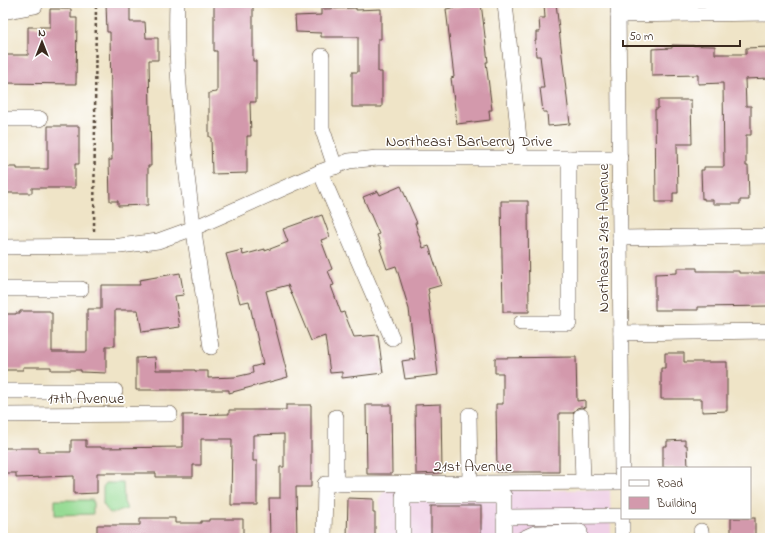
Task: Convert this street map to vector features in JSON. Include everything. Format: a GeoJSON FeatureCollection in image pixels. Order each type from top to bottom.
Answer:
{"type":"FeatureCollection","features":[{"type":"Feature","properties":{"kind":"street"},"geometry":{"type":"LineString","coordinates":[[177,3],[176,28],[181,127],[211,347]]}},
{"type":"Feature","properties":{"kind":"street"},"geometry":{"type":"LineString","coordinates":[[505,3],[521,158]]}},
{"type":"Feature","properties":{"kind":"street"},"geometry":{"type":"LineString","coordinates":[[3,12],[35,6]]}},
{"type":"Feature","properties":{"kind":"street"},"geometry":{"type":"LineString","coordinates":[[618,9],[770,13]]}},
{"type":"Feature","properties":{"kind":"street","name":"Northeast 21st Avenue"},"geometry":{"type":"LineString","coordinates":[[618,9],[622,467]]}},
{"type":"Feature","properties":{"kind":"street"},"geometry":{"type":"LineString","coordinates":[[322,56],[322,128],[335,167]]}},
{"type":"Feature","properties":{"kind":"street"},"geometry":{"type":"LineString","coordinates":[[3,119],[40,119]]}},
{"type":"Feature","properties":{"kind":"street","name":"Northeast Barberry Drive"},"geometry":{"type":"LineString","coordinates":[[3,247],[120,246],[158,241],[194,228],[348,161],[377,158],[620,158]]}},
{"type":"Feature","properties":{"kind":"street"},"geometry":{"type":"LineString","coordinates":[[522,323],[569,323],[569,158]]}},
{"type":"Feature","properties":{"kind":"street"},"geometry":{"type":"LineString","coordinates":[[320,172],[392,338]]}},
{"type":"Feature","properties":{"kind":"street"},"geometry":{"type":"LineString","coordinates":[[620,238],[770,236]]}},
{"type":"Feature","properties":{"kind":"street"},"geometry":{"type":"LineString","coordinates":[[3,289],[81,289]]}},
{"type":"Feature","properties":{"kind":"street"},"geometry":{"type":"LineString","coordinates":[[621,334],[770,331]]}},
{"type":"Feature","properties":{"kind":"street"},"geometry":{"type":"LineString","coordinates":[[3,391],[115,391]]}},
{"type":"Feature","properties":{"kind":"street","name":"17th Avenue"},"geometry":{"type":"LineString","coordinates":[[3,415],[170,414]]}},
{"type":"Feature","properties":{"kind":"street"},"geometry":{"type":"LineString","coordinates":[[469,415],[470,483]]}},
{"type":"Feature","properties":{"kind":"street"},"geometry":{"type":"LineString","coordinates":[[582,416],[582,482]]}},
{"type":"Feature","properties":{"kind":"street"},"geometry":{"type":"LineString","coordinates":[[324,538],[331,484],[336,417]]}},
{"type":"Feature","properties":{"kind":"street","name":"21st Avenue"},"geometry":{"type":"LineString","coordinates":[[331,484],[621,482]]}},
{"type":"Feature","properties":{"kind":"street"},"geometry":{"type":"LineString","coordinates":[[403,538],[403,496],[504,496],[504,538]]}},
{"type":"Feature","properties":{"kind":"street"},"geometry":{"type":"LineString","coordinates":[[524,538],[529,534],[535,533],[580,535],[580,516]]}},
{"type":"Feature","properties":{"kind":"street"},"geometry":{"type":"LineString","coordinates":[[504,517],[621,517]]}},
{"type":"Feature","properties":{"kind":"street"},"geometry":{"type":"LineString","coordinates":[[622,519],[622,538]]}},
{"type":"Feature","properties":{"kind":"path"},"geometry":{"type":"LineString","coordinates":[[94,231],[96,3]]}},
{"type":"Feature","properties":{"kind":"shaded area"},"geometry":{"type":"Polygon","coordinates":[[[385,490],[610,490],[611,538],[379,538],[380,497],[385,490]]]}},
{"type":"Feature","properties":{"kind":"green space"},"geometry":{"type":"Polygon","coordinates":[[[106,483],[123,483],[124,502],[127,509],[110,514],[103,504],[103,487],[106,483]]]}},
{"type":"Feature","properties":{"kind":"green space"},"geometry":{"type":"Polygon","coordinates":[[[55,500],[93,500],[93,514],[55,515],[55,500]]]}},
{"type":"Feature","properties":{"kind":"building"},"geometry":{"type":"Polygon","coordinates":[[[106,3],[130,3],[130,22],[145,22],[146,38],[158,38],[158,60],[149,60],[151,166],[148,166],[148,205],[118,206],[118,201],[110,201],[109,160],[112,160],[110,32],[107,32],[106,3]]]}},
{"type":"Feature","properties":{"kind":"building"},"geometry":{"type":"Polygon","coordinates":[[[214,3],[243,3],[243,6],[253,6],[253,61],[256,61],[256,102],[250,102],[251,136],[247,136],[247,173],[212,174],[211,137],[209,137],[209,93],[217,92],[217,51],[214,51],[214,3]]]}},
{"type":"Feature","properties":{"kind":"building"},"geometry":{"type":"Polygon","coordinates":[[[481,3],[492,110],[489,110],[490,120],[457,124],[451,78],[454,77],[446,9],[481,3]]]}},
{"type":"Feature","properties":{"kind":"building"},"geometry":{"type":"Polygon","coordinates":[[[544,3],[556,3],[570,124],[548,126],[547,112],[543,112],[540,88],[544,88],[540,56],[536,56],[535,40],[536,32],[540,32],[539,18],[545,18],[544,3]]]}},
{"type":"Feature","properties":{"kind":"building"},"geometry":{"type":"Polygon","coordinates":[[[356,8],[356,10],[381,9],[381,39],[378,39],[378,72],[382,72],[382,107],[352,107],[352,72],[358,72],[358,37],[321,37],[321,33],[296,32],[295,16],[321,15],[321,9],[356,8]]]}},
{"type":"Feature","properties":{"kind":"building"},"geometry":{"type":"Polygon","coordinates":[[[50,9],[71,9],[71,18],[77,18],[76,84],[3,83],[3,55],[28,55],[28,27],[50,27],[50,9]]]}},
{"type":"Feature","properties":{"kind":"building"},"geometry":{"type":"Polygon","coordinates":[[[672,45],[715,46],[715,54],[746,54],[746,48],[770,47],[770,78],[745,79],[746,106],[751,106],[751,135],[746,135],[746,166],[748,166],[749,200],[740,200],[740,204],[713,204],[713,200],[702,199],[701,170],[704,170],[704,167],[724,167],[723,83],[698,84],[698,75],[652,76],[652,49],[672,48],[672,45]]]}},
{"type":"Feature","properties":{"kind":"building"},"geometry":{"type":"Polygon","coordinates":[[[658,100],[691,100],[692,144],[677,144],[678,193],[673,193],[673,202],[656,202],[655,109],[658,109],[658,100]]]}},
{"type":"Feature","properties":{"kind":"building"},"geometry":{"type":"Polygon","coordinates":[[[48,126],[79,126],[79,164],[75,164],[75,188],[32,188],[32,193],[3,193],[3,167],[17,167],[17,169],[48,169],[48,126]]]}},
{"type":"Feature","properties":{"kind":"building"},"geometry":{"type":"Polygon","coordinates":[[[401,186],[417,223],[415,223],[423,248],[429,246],[442,285],[428,289],[438,375],[405,379],[402,361],[415,359],[409,309],[396,266],[387,269],[380,249],[382,248],[377,235],[379,234],[363,197],[378,191],[380,195],[401,186]]]}},
{"type":"Feature","properties":{"kind":"building"},"geometry":{"type":"Polygon","coordinates":[[[501,201],[528,201],[529,312],[503,312],[501,201]]]}},
{"type":"Feature","properties":{"kind":"building"},"geometry":{"type":"Polygon","coordinates":[[[322,215],[330,237],[321,240],[332,269],[328,271],[334,285],[331,286],[341,313],[344,312],[354,337],[378,335],[383,373],[342,378],[342,372],[330,373],[325,336],[311,341],[288,285],[266,291],[288,377],[229,393],[229,390],[136,390],[136,358],[155,357],[156,370],[208,371],[208,378],[235,377],[253,373],[252,367],[263,364],[249,301],[240,303],[226,254],[242,250],[243,255],[265,249],[265,251],[288,242],[283,229],[322,215]]]}},
{"type":"Feature","properties":{"kind":"building"},"geometry":{"type":"Polygon","coordinates":[[[677,268],[697,268],[697,271],[770,273],[770,306],[698,307],[698,310],[655,310],[655,274],[677,273],[677,268]]]}},
{"type":"Feature","properties":{"kind":"building"},"geometry":{"type":"Polygon","coordinates":[[[180,273],[184,295],[175,296],[180,327],[142,332],[138,310],[115,310],[115,346],[106,346],[106,373],[81,372],[81,370],[51,370],[51,367],[23,367],[23,370],[3,370],[3,314],[16,314],[20,313],[20,311],[50,311],[50,313],[52,313],[52,352],[87,352],[87,309],[101,309],[101,285],[140,285],[139,280],[180,273]]]}},
{"type":"Feature","properties":{"kind":"building"},"geometry":{"type":"Polygon","coordinates":[[[665,353],[684,353],[684,362],[727,362],[727,411],[702,412],[702,399],[661,399],[661,368],[665,368],[665,353]]]}},
{"type":"Feature","properties":{"kind":"building"},"geometry":{"type":"Polygon","coordinates":[[[576,357],[577,401],[585,400],[585,408],[577,408],[573,413],[559,413],[559,472],[497,472],[496,404],[503,404],[503,373],[495,373],[495,358],[576,357]]]}},
{"type":"Feature","properties":{"kind":"building"},"geometry":{"type":"Polygon","coordinates":[[[441,404],[442,473],[416,474],[415,405],[441,404]]]}},
{"type":"Feature","properties":{"kind":"building"},"geometry":{"type":"Polygon","coordinates":[[[286,405],[311,405],[311,487],[296,487],[297,538],[270,538],[269,498],[280,498],[280,467],[284,467],[284,434],[253,435],[253,461],[257,461],[257,505],[231,505],[232,439],[201,439],[201,465],[193,465],[193,477],[156,477],[156,473],[97,473],[97,493],[74,494],[74,476],[16,478],[16,473],[3,473],[3,448],[39,448],[39,452],[71,452],[71,440],[86,440],[86,447],[101,448],[183,447],[183,415],[229,414],[229,410],[286,410],[286,405]]]}},
{"type":"Feature","properties":{"kind":"building"},"geometry":{"type":"Polygon","coordinates":[[[366,405],[391,405],[392,474],[367,474],[366,405]]]}},
{"type":"Feature","properties":{"kind":"building"},"geometry":{"type":"Polygon","coordinates":[[[685,440],[685,445],[687,445],[688,467],[663,467],[663,446],[667,446],[667,441],[685,440]]]}},
{"type":"Feature","properties":{"kind":"building"},"geometry":{"type":"Polygon","coordinates":[[[348,498],[373,499],[373,513],[375,513],[375,538],[347,538],[348,498]]]}},
{"type":"Feature","properties":{"kind":"building"},"geometry":{"type":"Polygon","coordinates":[[[431,506],[481,506],[481,538],[431,538],[431,506]]]}},
{"type":"Feature","properties":{"kind":"building"},"geometry":{"type":"Polygon","coordinates":[[[140,518],[175,518],[175,523],[201,523],[201,521],[209,521],[209,519],[243,519],[243,538],[97,538],[97,525],[140,525],[140,518]]]}},
{"type":"Feature","properties":{"kind":"building"},"geometry":{"type":"Polygon","coordinates":[[[755,518],[755,538],[731,538],[731,519],[755,518]]]}}]}
